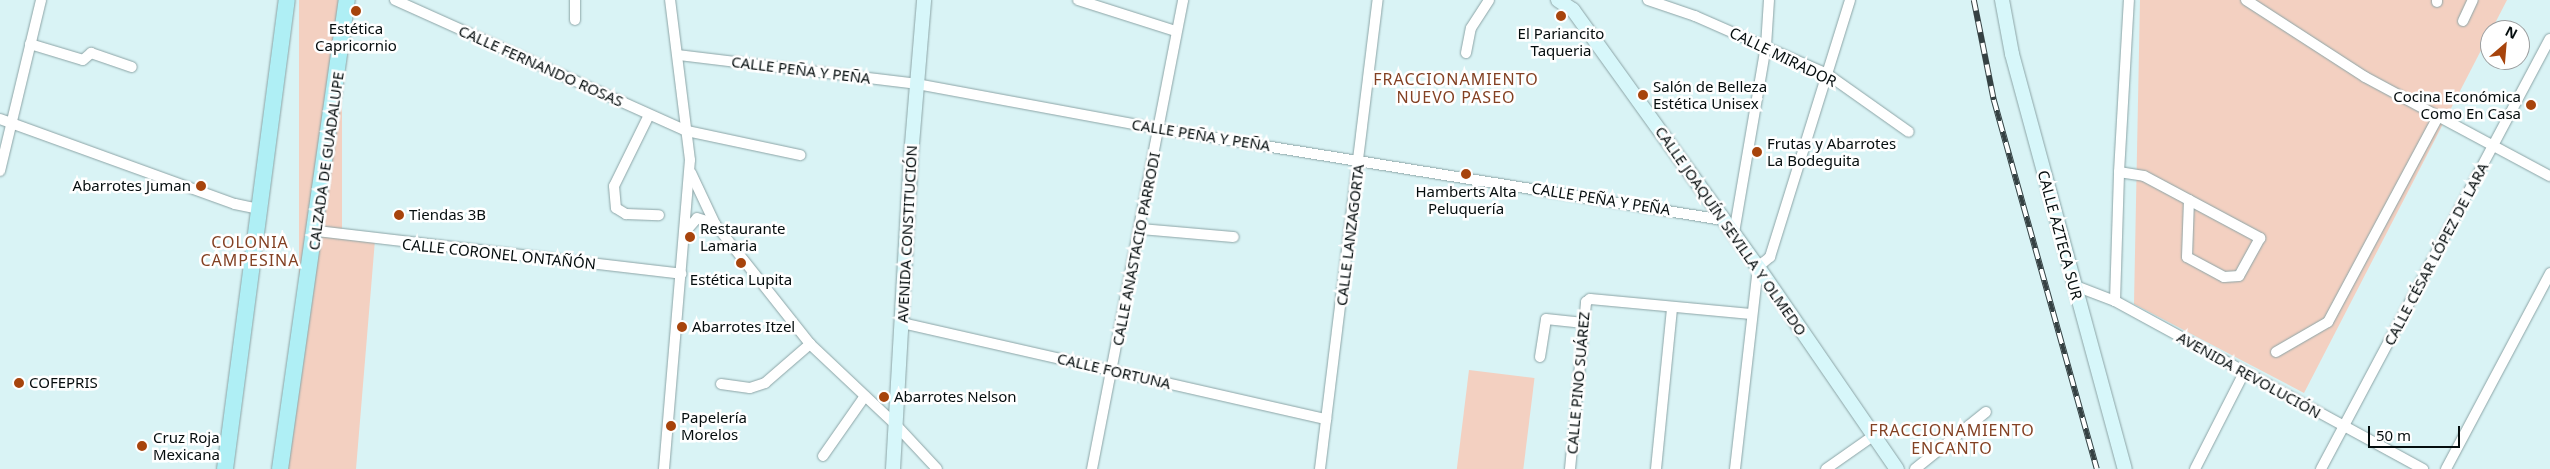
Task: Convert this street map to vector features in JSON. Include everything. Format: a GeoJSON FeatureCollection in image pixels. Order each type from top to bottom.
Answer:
{"type":"FeatureCollection","features":[{"type":"Feature","properties":{"kind":"main road"},"geometry":{"type":"LineString","coordinates":[[225,469],[287,0]]}},
{"type":"Feature","properties":{"kind":"main road","name":"CALZADA DE GUADALUPE"},"geometry":{"type":"LineString","coordinates":[[280,469],[348,0]]}},
{"type":"Feature","properties":{"kind":"street"},"geometry":{"type":"LineString","coordinates":[[0,171],[41,0]]}},
{"type":"Feature","properties":{"kind":"street","name":"CALLE FERNANDO ROSAS"},"geometry":{"type":"LineString","coordinates":[[395,0],[687,131],[800,155]]}},
{"type":"Feature","properties":{"kind":"street"},"geometry":{"type":"LineString","coordinates":[[574,0],[575,20]]}},
{"type":"Feature","properties":{"kind":"street"},"geometry":{"type":"LineString","coordinates":[[664,469],[690,172],[687,131],[670,0]]}},
{"type":"Feature","properties":{"kind":"street","name":"AVENIDA CONSTITUCIÓN"},"geometry":{"type":"LineString","coordinates":[[893,469],[924,0]]}},
{"type":"Feature","properties":{"kind":"street"},"geometry":{"type":"LineString","coordinates":[[1078,0],[1176,31]]}},
{"type":"Feature","properties":{"kind":"street","name":"CALLE ANASTACIO PARRODI"},"geometry":{"type":"LineString","coordinates":[[1092,469],[1160,130],[1182,0]]}},
{"type":"Feature","properties":{"kind":"street","name":"CALLE LANZAGORTA"},"geometry":{"type":"LineString","coordinates":[[1320,469],[1378,0]]}},
{"type":"Feature","properties":{"kind":"street"},"geometry":{"type":"LineString","coordinates":[[1466,53],[1471,28],[1489,0]]}},
{"type":"Feature","properties":{"kind":"street","name":"CALLE JOAQUÍN SEVILLA Y OLMEDO"},"geometry":{"type":"LineString","coordinates":[[1558,0],[1572,5],[1758,267],[1897,469]]}},
{"type":"Feature","properties":{"kind":"street","name":"CALLE MIRADOR"},"geometry":{"type":"LineString","coordinates":[[1648,0],[1766,46],[1826,74],[1909,132]]}},
{"type":"Feature","properties":{"kind":"street"},"geometry":{"type":"LineString","coordinates":[[1734,233],[1766,46],[1769,0]]}},
{"type":"Feature","properties":{"kind":"street"},"geometry":{"type":"LineString","coordinates":[[1735,469],[1751,314],[1758,267],[1770,257],[1850,0]]}},
{"type":"Feature","properties":{"kind":"street","name":"CALLE AZTECA SUR"},"geometry":{"type":"LineString","coordinates":[[2002,0],[2012,54],[2073,285],[2125,469]]}},
{"type":"Feature","properties":{"kind":"street"},"geometry":{"type":"LineString","coordinates":[[2115,301],[2119,172],[2129,0]]}},
{"type":"Feature","properties":{"kind":"street"},"geometry":{"type":"LineString","coordinates":[[2246,0],[2365,77],[2550,176]]}},
{"type":"Feature","properties":{"kind":"street"},"geometry":{"type":"LineString","coordinates":[[2463,21],[2472,0]]}},
{"type":"Feature","properties":{"kind":"street","name":"CALLE CÉSAR LÓPEZ DE LARA"},"geometry":{"type":"LineString","coordinates":[[2321,469],[2550,39]]}},
{"type":"Feature","properties":{"kind":"street"},"geometry":{"type":"LineString","coordinates":[[30,44],[83,60],[91,53],[132,67]]}},
{"type":"Feature","properties":{"kind":"street","name":"CALLE PEÑA Y PEÑA"},"geometry":{"type":"LineString","coordinates":[[678,56],[917,84],[1160,130],[1359,160],[1723,220]]}},
{"type":"Feature","properties":{"kind":"street"},"geometry":{"type":"LineString","coordinates":[[648,115],[614,186],[616,208],[626,214],[659,215]]}},
{"type":"Feature","properties":{"kind":"street"},"geometry":{"type":"LineString","coordinates":[[2276,352],[2328,322],[2438,117]]}},
{"type":"Feature","properties":{"kind":"street"},"geometry":{"type":"LineString","coordinates":[[0,119],[235,204],[259,209]]}},
{"type":"Feature","properties":{"kind":"street"},"geometry":{"type":"LineString","coordinates":[[690,172],[716,224],[810,344],[896,425],[937,469]]}},
{"type":"Feature","properties":{"kind":"street"},"geometry":{"type":"LineString","coordinates":[[2119,172],[2144,176],[2189,200],[2260,238],[2238,276],[2224,277],[2187,257],[2189,200]]}},
{"type":"Feature","properties":{"kind":"street"},"geometry":{"type":"LineString","coordinates":[[684,235],[697,218],[716,224]]}},
{"type":"Feature","properties":{"kind":"street"},"geometry":{"type":"LineString","coordinates":[[1140,229],[1234,237]]}},
{"type":"Feature","properties":{"kind":"street","name":"CALLE CORONEL ONTAÑÓN"},"geometry":{"type":"LineString","coordinates":[[316,231],[681,274]]}},
{"type":"Feature","properties":{"kind":"street"},"geometry":{"type":"LineString","coordinates":[[2446,469],[2550,273]]}},
{"type":"Feature","properties":{"kind":"street","name":"AVENIDA REVOLUCIÓN"},"geometry":{"type":"LineString","coordinates":[[2073,285],[2115,301],[2423,469]]}},
{"type":"Feature","properties":{"kind":"street","name":"CALLE PINO SUÁREZ"},"geometry":{"type":"LineString","coordinates":[[1570,469],[1586,302],[1590,299],[1672,308]]}},
{"type":"Feature","properties":{"kind":"street"},"geometry":{"type":"LineString","coordinates":[[1656,469],[1672,308],[1751,314]]}},
{"type":"Feature","properties":{"kind":"street"},"geometry":{"type":"LineString","coordinates":[[1540,357],[1546,319],[1584,323]]}},
{"type":"Feature","properties":{"kind":"street","name":"CALLE FORTUNA"},"geometry":{"type":"LineString","coordinates":[[902,323],[1326,419]]}},
{"type":"Feature","properties":{"kind":"street"},"geometry":{"type":"LineString","coordinates":[[720,384],[750,388],[765,384],[810,344]]}},
{"type":"Feature","properties":{"kind":"street"},"geometry":{"type":"LineString","coordinates":[[2194,469],[2244,373]]}},
{"type":"Feature","properties":{"kind":"street"},"geometry":{"type":"LineString","coordinates":[[823,456],[865,396]]}},
{"type":"Feature","properties":{"kind":"street"},"geometry":{"type":"LineString","coordinates":[[1915,469],[1986,412]]}},
{"type":"Feature","properties":{"kind":"street"},"geometry":{"type":"LineString","coordinates":[[1826,469],[1873,436]]}},
{"type":"Feature","properties":{"kind":"shaded area"},"geometry":{"type":"Polygon","coordinates":[[[299,0],[342,0],[342,469],[299,469],[299,0]]]}},
{"type":"Feature","properties":{"kind":"shaded area"},"geometry":{"type":"Polygon","coordinates":[[[2140,0],[2507,0],[2497,20],[2480,20],[2480,52],[2304,393],[2134,304],[2140,0]]]}},
{"type":"Feature","properties":{"kind":"shaded area"},"geometry":{"type":"Polygon","coordinates":[[[317,231],[375,240],[356,469],[280,469],[317,231]]]}},
{"type":"Feature","properties":{"kind":"shaded area"},"geometry":{"type":"Polygon","coordinates":[[[1469,370],[1535,378],[1523,469],[1457,469],[1469,370]]]}},
{"type":"Feature","properties":{"kind":"railway"},"geometry":{"type":"LineString","coordinates":[[1974,0],[1994,100],[2097,469]]}},
{"type":"Feature","properties":{"kind":"place","name":"Estética Capricornio"},"geometry":{"type":"Point","coordinates":[356,11]}},
{"type":"Feature","properties":{"kind":"place","name":"El Pariancito Taqueria"},"geometry":{"type":"Point","coordinates":[1561,16]}},
{"type":"Feature","properties":{"kind":"place","name":"Salón de Belleza Estética Unisex"},"geometry":{"type":"Point","coordinates":[1643,95]}},
{"type":"Feature","properties":{"kind":"place","name":"Cocina Económica Como En Casa"},"geometry":{"type":"Point","coordinates":[2531,105]}},
{"type":"Feature","properties":{"kind":"place","name":"Frutas y Abarrotes La Bodeguita"},"geometry":{"type":"Point","coordinates":[1757,152]}},
{"type":"Feature","properties":{"kind":"place","name":"Hamberts Alta Peluquería"},"geometry":{"type":"Point","coordinates":[1466,174]}},
{"type":"Feature","properties":{"kind":"place","name":"Abarrotes Juman"},"geometry":{"type":"Point","coordinates":[201,186]}},
{"type":"Feature","properties":{"kind":"place","name":"Tiendas 3B"},"geometry":{"type":"Point","coordinates":[399,215]}},
{"type":"Feature","properties":{"kind":"place","name":"Restaurante Lamaria"},"geometry":{"type":"Point","coordinates":[690,237]}},
{"type":"Feature","properties":{"kind":"place","name":"Estética Lupita"},"geometry":{"type":"Point","coordinates":[741,263]}},
{"type":"Feature","properties":{"kind":"place","name":"Abarrotes Itzel"},"geometry":{"type":"Point","coordinates":[682,327]}},
{"type":"Feature","properties":{"kind":"place","name":"COFEPRIS"},"geometry":{"type":"Point","coordinates":[19,383]}},
{"type":"Feature","properties":{"kind":"place","name":"Abarrotes Nelson"},"geometry":{"type":"Point","coordinates":[884,397]}},
{"type":"Feature","properties":{"kind":"place","name":"Papelería Morelos"},"geometry":{"type":"Point","coordinates":[671,426]}},
{"type":"Feature","properties":{"kind":"place","name":"Cruz Roja Mexicana"},"geometry":{"type":"Point","coordinates":[142,446]}},
{"type":"Feature","properties":{"kind":"district","name":"FRACCIONAMIENTO NUEVO PASEO"},"geometry":{"type":"Point","coordinates":[1456,88]}},
{"type":"Feature","properties":{"kind":"district","name":"COLONIA CAMPESINA"},"geometry":{"type":"Point","coordinates":[250,251]}},
{"type":"Feature","properties":{"kind":"district","name":"FRACCIONAMIENTO ENCANTO"},"geometry":{"type":"Point","coordinates":[1952,439]}}]}
